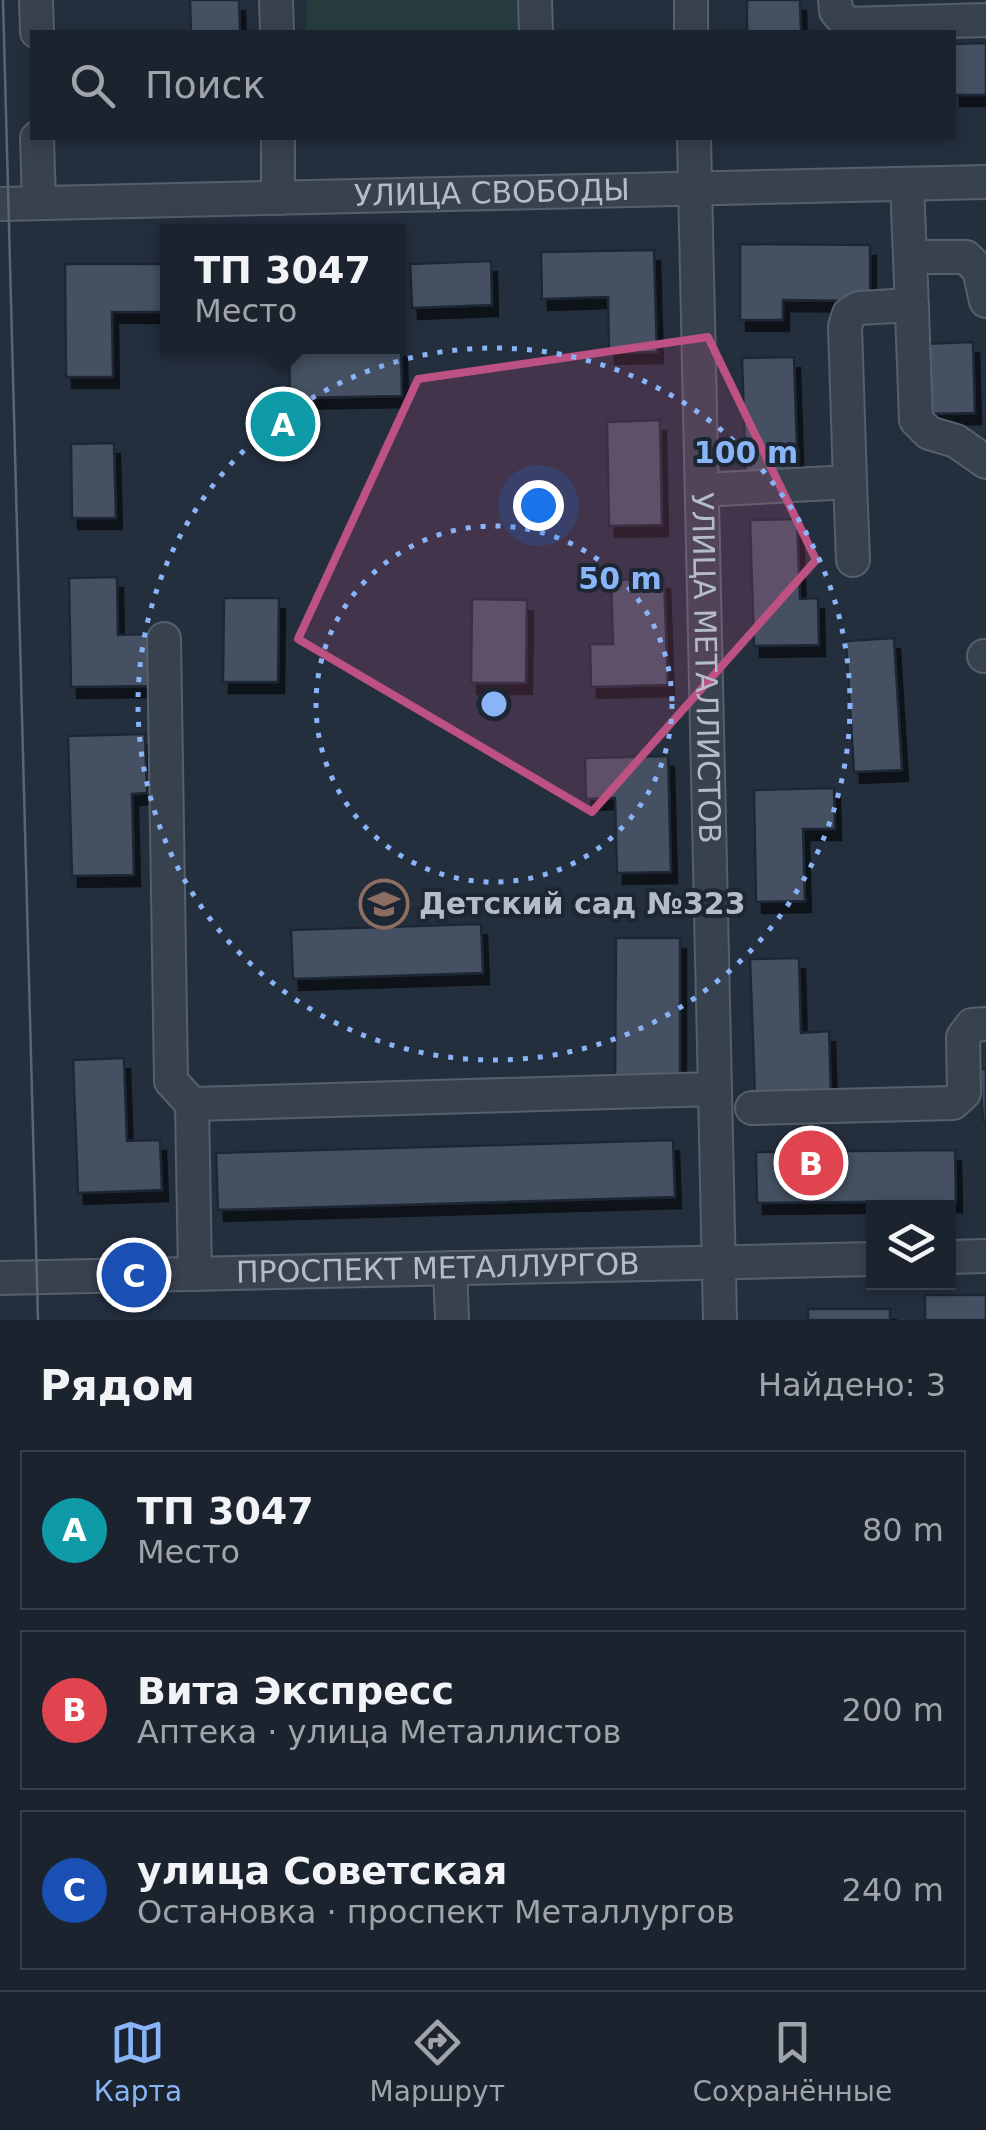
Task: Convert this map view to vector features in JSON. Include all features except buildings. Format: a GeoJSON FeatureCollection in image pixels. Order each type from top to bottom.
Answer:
{"type":"FeatureCollection","features":[{"type":"Feature","properties":{"kind":"street"},"geometry":{"type":"LineString","coordinates":[[36,0],[36,30]]}},
{"type":"Feature","properties":{"kind":"street"},"geometry":{"type":"LineString","coordinates":[[276,0],[277,30]]}},
{"type":"Feature","properties":{"kind":"street"},"geometry":{"type":"LineString","coordinates":[[535,0],[536,30]]}},
{"type":"Feature","properties":{"kind":"street"},"geometry":{"type":"LineString","coordinates":[[691,0],[692,30]]}},
{"type":"Feature","properties":{"kind":"street"},"geometry":{"type":"LineString","coordinates":[[835,0],[836,11],[847,24],[986,20]]}},
{"type":"Feature","properties":{"kind":"street"},"geometry":{"type":"LineString","coordinates":[[37,140],[38,203]]}},
{"type":"Feature","properties":{"kind":"street"},"geometry":{"type":"LineString","coordinates":[[278,140],[278,198]]}},
{"type":"Feature","properties":{"kind":"street","name":"УЛИЦА МЕТАЛЛИСТОВ"},"geometry":{"type":"LineString","coordinates":[[694,140],[720,1320]]}},
{"type":"Feature","properties":{"kind":"street","name":"УЛИЦА СВОБОДЫ"},"geometry":{"type":"LineString","coordinates":[[0,204],[986,182]]}},
{"type":"Feature","properties":{"kind":"street"},"geometry":{"type":"LineString","coordinates":[[907,184],[916,420],[930,433],[956,441],[986,462]]}},
{"type":"Feature","properties":{"kind":"street"},"geometry":{"type":"LineString","coordinates":[[910,258],[966,257],[978,270],[986,301]]}},
{"type":"Feature","properties":{"kind":"street"},"geometry":{"type":"LineString","coordinates":[[853,560],[846,326],[849,314],[859,308],[912,305]]}},
{"type":"Feature","properties":{"kind":"street"},"geometry":{"type":"LineString","coordinates":[[702,490],[850,482]]}},
{"type":"Feature","properties":{"kind":"street"},"geometry":{"type":"LineString","coordinates":[[164,638],[171,1081],[192,1104],[194,1274]]}},
{"type":"Feature","properties":{"kind":"street"},"geometry":{"type":"LineString","coordinates":[[752,1108],[954,1103],[964,1092],[963,1037],[972,1025],[986,1024]]}},
{"type":"Feature","properties":{"kind":"street"},"geometry":{"type":"LineString","coordinates":[[192,1104],[715,1089]]}},
{"type":"Feature","properties":{"kind":"street"},"geometry":{"type":"LineString","coordinates":[[956,1257],[986,1256]]}},
{"type":"Feature","properties":{"kind":"street","name":"ПРОСПЕКТ МЕТАЛЛУРГОВ"},"geometry":{"type":"LineString","coordinates":[[0,1278],[866,1259]]}},
{"type":"Feature","properties":{"kind":"street"},"geometry":{"type":"LineString","coordinates":[[450,1268],[452,1320]]}},
{"type":"Feature","properties":{"kind":"highlighted area"},"geometry":{"type":"Polygon","coordinates":[[[708,337],[816,560],[592,812],[298,639],[418,379],[708,337]]]}},
{"type":"Feature","properties":{"kind":"green space"},"geometry":{"type":"Polygon","coordinates":[[[307,0],[531,0],[532,30],[306,30],[307,0]]]}},
{"type":"Feature","properties":{"kind":"tram line"},"geometry":{"type":"LineString","coordinates":[[3,0],[38,1320]]}},
{"type":"Feature","properties":{"kind":"place","name":"ТП 3047"},"geometry":{"type":"Point","coordinates":[283,424]}},
{"type":"Feature","properties":{"kind":"place","name":"Детский сад №323"},"geometry":{"type":"Point","coordinates":[384,904]}},
{"type":"Feature","properties":{"kind":"place","name":"Вита Экспресс"},"geometry":{"type":"Point","coordinates":[811,1163]}},
{"type":"Feature","properties":{"kind":"place","name":"улица Советская"},"geometry":{"type":"Point","coordinates":[134,1275]}}]}
